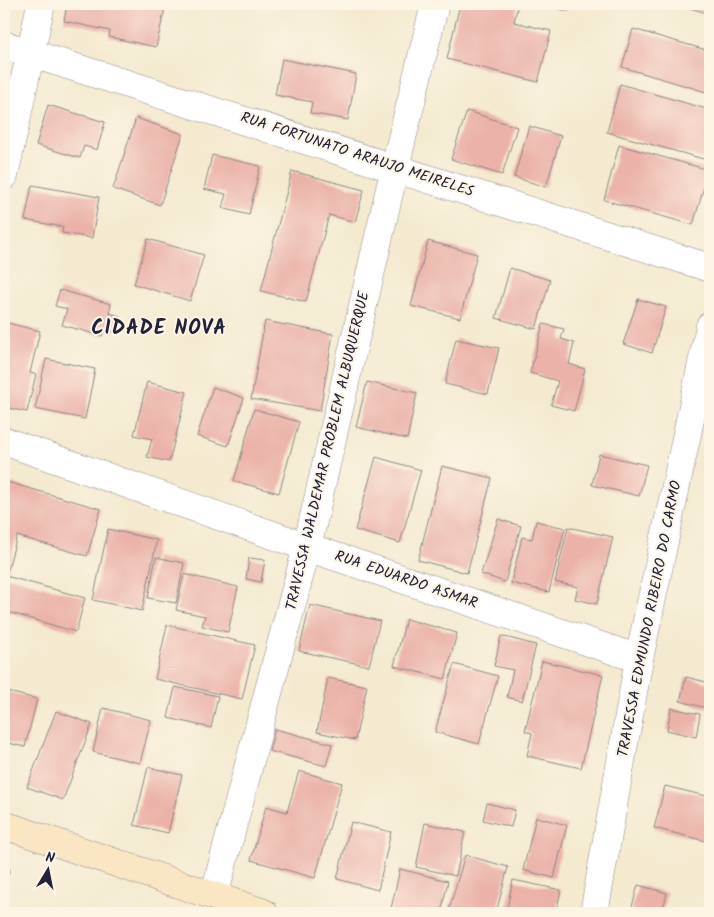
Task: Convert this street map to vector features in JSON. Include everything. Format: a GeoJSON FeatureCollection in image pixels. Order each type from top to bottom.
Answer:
{"type":"FeatureCollection","features":[{"type":"Feature","properties":{"kind":"street"},"geometry":{"type":"LineString","coordinates":[[4,176],[41,4]]}},
{"type":"Feature","properties":{"kind":"street","name":"TRAVESSA WALDEMAR PROBLEM ALBUQUERQUE"},"geometry":{"type":"LineString","coordinates":[[214,896],[306,547],[435,4]]}},
{"type":"Feature","properties":{"kind":"street","name":"RUA FORTUNATO ARAUJO MEIRELES"},"geometry":{"type":"LineString","coordinates":[[4,45],[710,268]]}},
{"type":"Feature","properties":{"kind":"street","name":"TRAVESSA EDMUNDO RIBEIRO DO CARMO"},"geometry":{"type":"LineString","coordinates":[[594,913],[639,659],[710,326]]}},
{"type":"Feature","properties":{"kind":"street","name":"RUA EDUARDO ASMAR"},"geometry":{"type":"LineString","coordinates":[[4,441],[306,547],[639,659]]}},
{"type":"Feature","properties":{"kind":"street"},"geometry":{"type":"LineString","coordinates":[[4,825],[264,913]]}},
{"type":"Feature","properties":{"kind":"building"},"geometry":{"type":"Polygon","coordinates":[[[67,4],[166,4],[156,47],[109,37],[110,31],[64,21],[67,4]]]}},
{"type":"Feature","properties":{"kind":"building"},"geometry":{"type":"Polygon","coordinates":[[[460,4],[518,4],[514,22],[551,31],[538,82],[447,59],[460,4]]]}},
{"type":"Feature","properties":{"kind":"building"},"geometry":{"type":"Polygon","coordinates":[[[542,4],[568,4],[567,11],[542,4]]]}},
{"type":"Feature","properties":{"kind":"building"},"geometry":{"type":"Polygon","coordinates":[[[676,4],[710,4],[710,14],[676,4]]]}},
{"type":"Feature","properties":{"kind":"building"},"geometry":{"type":"Polygon","coordinates":[[[633,29],[710,51],[710,93],[622,67],[633,29]]]}},
{"type":"Feature","properties":{"kind":"building"},"geometry":{"type":"Polygon","coordinates":[[[282,59],[356,74],[348,120],[310,113],[312,102],[275,95],[282,59]]]}},
{"type":"Feature","properties":{"kind":"building"},"geometry":{"type":"Polygon","coordinates":[[[620,84],[710,110],[710,148],[707,160],[607,132],[620,84]]]}},
{"type":"Feature","properties":{"kind":"building"},"geometry":{"type":"Polygon","coordinates":[[[48,105],[105,122],[97,150],[84,146],[80,158],[36,145],[48,105]]]}},
{"type":"Feature","properties":{"kind":"building"},"geometry":{"type":"Polygon","coordinates":[[[467,111],[517,127],[502,175],[451,159],[467,111]]]}},
{"type":"Feature","properties":{"kind":"building"},"geometry":{"type":"Polygon","coordinates":[[[136,118],[183,134],[160,205],[113,189],[136,118]]]}},
{"type":"Feature","properties":{"kind":"building"},"geometry":{"type":"Polygon","coordinates":[[[529,126],[561,136],[546,187],[514,177],[529,126]]]}},
{"type":"Feature","properties":{"kind":"building"},"geometry":{"type":"Polygon","coordinates":[[[619,145],[709,170],[693,225],[604,200],[619,145]]]}},
{"type":"Feature","properties":{"kind":"building"},"geometry":{"type":"Polygon","coordinates":[[[212,155],[260,166],[249,215],[222,208],[226,194],[204,189],[212,155]]]}},
{"type":"Feature","properties":{"kind":"building"},"geometry":{"type":"Polygon","coordinates":[[[292,171],[364,190],[355,222],[329,215],[306,302],[261,291],[292,171]]]}},
{"type":"Feature","properties":{"kind":"building"},"geometry":{"type":"Polygon","coordinates":[[[32,185],[99,197],[92,238],[62,233],[63,227],[25,220],[32,185]]]}},
{"type":"Feature","properties":{"kind":"building"},"geometry":{"type":"Polygon","coordinates":[[[148,239],[204,255],[190,301],[134,284],[148,239]]]}},
{"type":"Feature","properties":{"kind":"building"},"geometry":{"type":"Polygon","coordinates":[[[428,241],[477,254],[460,318],[411,306],[428,241]]]}},
{"type":"Feature","properties":{"kind":"building"},"geometry":{"type":"Polygon","coordinates":[[[510,268],[550,280],[536,329],[496,318],[510,268]]]}},
{"type":"Feature","properties":{"kind":"building"},"geometry":{"type":"Polygon","coordinates":[[[60,290],[111,304],[109,313],[120,316],[115,332],[104,329],[102,336],[62,325],[67,309],[55,306],[60,290]]]}},
{"type":"Feature","properties":{"kind":"building"},"geometry":{"type":"Polygon","coordinates":[[[638,299],[666,307],[652,353],[623,344],[638,299]]]}},
{"type":"Feature","properties":{"kind":"building"},"geometry":{"type":"Polygon","coordinates":[[[265,321],[333,334],[320,411],[251,399],[265,321]]]}},
{"type":"Feature","properties":{"kind":"building"},"geometry":{"type":"Polygon","coordinates":[[[4,322],[40,331],[30,373],[36,374],[27,412],[4,407],[4,322]]]}},
{"type":"Feature","properties":{"kind":"building"},"geometry":{"type":"Polygon","coordinates":[[[543,324],[564,329],[561,339],[574,343],[569,364],[585,369],[574,411],[551,405],[558,381],[530,373],[543,324]]]}},
{"type":"Feature","properties":{"kind":"building"},"geometry":{"type":"Polygon","coordinates":[[[456,339],[499,348],[488,394],[445,384],[456,339]]]}},
{"type":"Feature","properties":{"kind":"building"},"geometry":{"type":"Polygon","coordinates":[[[46,359],[95,369],[85,419],[35,409],[46,359]]]}},
{"type":"Feature","properties":{"kind":"building"},"geometry":{"type":"Polygon","coordinates":[[[147,382],[187,392],[169,462],[147,457],[152,439],[134,435],[147,382]]]}},
{"type":"Feature","properties":{"kind":"building"},"geometry":{"type":"Polygon","coordinates":[[[367,382],[417,393],[407,439],[356,427],[367,382]]]}},
{"type":"Feature","properties":{"kind":"building"},"geometry":{"type":"Polygon","coordinates":[[[213,387],[244,398],[228,446],[197,436],[213,387]]]}},
{"type":"Feature","properties":{"kind":"building"},"geometry":{"type":"Polygon","coordinates":[[[254,409],[299,422],[279,493],[234,481],[254,409]]]}},
{"type":"Feature","properties":{"kind":"building"},"geometry":{"type":"Polygon","coordinates":[[[599,454],[647,465],[639,496],[592,485],[599,454]]]}},
{"type":"Feature","properties":{"kind":"building"},"geometry":{"type":"Polygon","coordinates":[[[376,457],[421,470],[400,543],[355,530],[376,457]]]}},
{"type":"Feature","properties":{"kind":"building"},"geometry":{"type":"Polygon","coordinates":[[[442,466],[492,478],[467,573],[418,560],[442,466]]]}},
{"type":"Feature","properties":{"kind":"building"},"geometry":{"type":"Polygon","coordinates":[[[4,481],[101,509],[87,556],[17,536],[6,576],[85,598],[76,632],[4,611],[4,481]]]}},
{"type":"Feature","properties":{"kind":"building"},"geometry":{"type":"Polygon","coordinates":[[[498,519],[521,526],[505,582],[481,574],[498,519]]]}},
{"type":"Feature","properties":{"kind":"building"},"geometry":{"type":"Polygon","coordinates":[[[536,521],[565,528],[549,592],[511,583],[522,537],[532,539],[536,521]]]}},
{"type":"Feature","properties":{"kind":"building"},"geometry":{"type":"Polygon","coordinates":[[[568,527],[613,537],[597,604],[575,599],[578,587],[555,582],[568,527]]]}},
{"type":"Feature","properties":{"kind":"building"},"geometry":{"type":"Polygon","coordinates":[[[108,529],[157,540],[142,611],[93,600],[108,529]]]}},
{"type":"Feature","properties":{"kind":"building"},"geometry":{"type":"Polygon","coordinates":[[[156,557],[184,563],[176,603],[148,598],[156,557]]]}},
{"type":"Feature","properties":{"kind":"building"},"geometry":{"type":"Polygon","coordinates":[[[249,558],[265,560],[261,582],[246,579],[249,558]]]}},
{"type":"Feature","properties":{"kind":"building"},"geometry":{"type":"Polygon","coordinates":[[[184,574],[238,587],[228,632],[202,626],[205,616],[176,610],[184,574]]]}},
{"type":"Feature","properties":{"kind":"building"},"geometry":{"type":"Polygon","coordinates":[[[310,605],[380,621],[369,666],[299,651],[310,605]]]}},
{"type":"Feature","properties":{"kind":"building"},"geometry":{"type":"Polygon","coordinates":[[[406,619],[457,633],[445,679],[394,666],[406,619]]]}},
{"type":"Feature","properties":{"kind":"building"},"geometry":{"type":"Polygon","coordinates":[[[167,625],[255,645],[242,699],[155,679],[167,625]]]}},
{"type":"Feature","properties":{"kind":"building"},"geometry":{"type":"Polygon","coordinates":[[[501,636],[536,645],[522,701],[507,697],[513,670],[494,666],[501,636]]]}},
{"type":"Feature","properties":{"kind":"building"},"geometry":{"type":"Polygon","coordinates":[[[542,661],[603,675],[581,768],[527,756],[532,733],[525,731],[542,661]]]}},
{"type":"Feature","properties":{"kind":"building"},"geometry":{"type":"Polygon","coordinates":[[[454,664],[498,676],[479,744],[435,732],[454,664]]]}},
{"type":"Feature","properties":{"kind":"building"},"geometry":{"type":"Polygon","coordinates":[[[686,677],[710,683],[710,709],[680,701],[686,677]]]}},
{"type":"Feature","properties":{"kind":"building"},"geometry":{"type":"Polygon","coordinates":[[[328,678],[367,686],[355,740],[317,732],[328,678]]]}},
{"type":"Feature","properties":{"kind":"building"},"geometry":{"type":"Polygon","coordinates":[[[175,687],[218,696],[211,728],[168,718],[175,687]]]}},
{"type":"Feature","properties":{"kind":"building"},"geometry":{"type":"Polygon","coordinates":[[[4,691],[37,699],[25,747],[4,742],[4,691]]]}},
{"type":"Feature","properties":{"kind":"building"},"geometry":{"type":"Polygon","coordinates":[[[103,708],[151,720],[140,763],[93,752],[103,708]]]}},
{"type":"Feature","properties":{"kind":"building"},"geometry":{"type":"Polygon","coordinates":[[[671,708],[700,714],[696,737],[667,730],[671,708]]]}},
{"type":"Feature","properties":{"kind":"building"},"geometry":{"type":"Polygon","coordinates":[[[56,711],[92,724],[63,800],[27,787],[56,711]]]}},
{"type":"Feature","properties":{"kind":"building"},"geometry":{"type":"Polygon","coordinates":[[[275,729],[332,744],[326,766],[269,751],[275,729]]]}},
{"type":"Feature","properties":{"kind":"building"},"geometry":{"type":"Polygon","coordinates":[[[148,767],[182,775],[168,833],[134,825],[148,767]]]}},
{"type":"Feature","properties":{"kind":"building"},"geometry":{"type":"Polygon","coordinates":[[[299,771],[342,783],[315,878],[251,860],[266,806],[287,812],[299,771]]]}},
{"type":"Feature","properties":{"kind":"building"},"geometry":{"type":"Polygon","coordinates":[[[665,786],[710,797],[710,842],[654,828],[665,786]]]}},
{"type":"Feature","properties":{"kind":"building"},"geometry":{"type":"Polygon","coordinates":[[[487,803],[515,810],[511,827],[483,820],[487,803]]]}},
{"type":"Feature","properties":{"kind":"building"},"geometry":{"type":"Polygon","coordinates":[[[536,817],[567,825],[554,878],[523,870],[536,817]]]}},
{"type":"Feature","properties":{"kind":"building"},"geometry":{"type":"Polygon","coordinates":[[[351,822],[391,832],[378,890],[337,879],[351,822]]]}},
{"type":"Feature","properties":{"kind":"building"},"geometry":{"type":"Polygon","coordinates":[[[425,823],[465,832],[456,876],[416,867],[425,823]]]}},
{"type":"Feature","properties":{"kind":"building"},"geometry":{"type":"Polygon","coordinates":[[[465,855],[508,867],[496,913],[448,913],[465,855]]]}},
{"type":"Feature","properties":{"kind":"building"},"geometry":{"type":"Polygon","coordinates":[[[4,867],[10,869],[4,886],[4,867]]]}},
{"type":"Feature","properties":{"kind":"building"},"geometry":{"type":"Polygon","coordinates":[[[400,869],[448,881],[441,913],[390,913],[400,869]]]}},
{"type":"Feature","properties":{"kind":"building"},"geometry":{"type":"Polygon","coordinates":[[[513,880],[561,890],[556,913],[506,913],[513,880]]]}},
{"type":"Feature","properties":{"kind":"building"},"geometry":{"type":"Polygon","coordinates":[[[638,885],[667,893],[662,913],[643,913],[631,910],[638,885]]]}},
{"type":"Feature","properties":{"kind":"district","name":"CIDADE NOVA"},"geometry":{"type":"Point","coordinates":[159,329]}}]}
